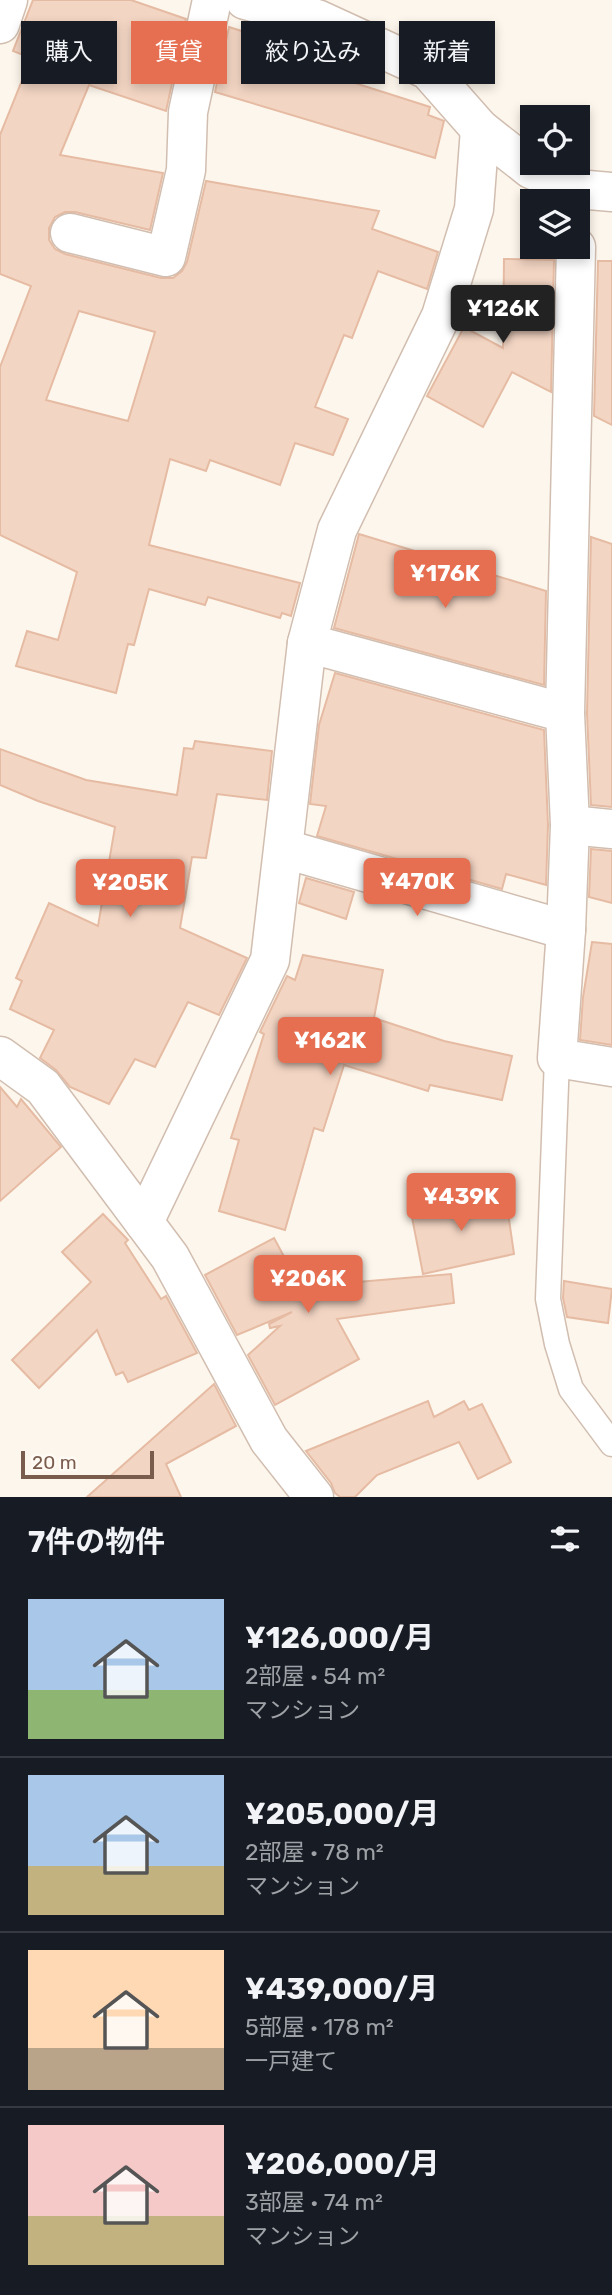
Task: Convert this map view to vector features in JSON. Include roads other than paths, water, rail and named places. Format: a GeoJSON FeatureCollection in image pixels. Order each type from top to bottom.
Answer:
{"type":"FeatureCollection","features":[{"type":"Feature","properties":{"kind":"street"},"geometry":{"type":"LineString","coordinates":[[0,24],[8,0]]}},
{"type":"Feature","properties":{"kind":"street"},"geometry":{"type":"LineString","coordinates":[[70,233],[166,257],[187,170],[188,112],[212,0]]}},
{"type":"Feature","properties":{"kind":"street"},"geometry":{"type":"LineString","coordinates":[[245,0],[317,19],[428,70],[480,129],[531,169],[577,189]]}},
{"type":"Feature","properties":{"kind":"street"},"geometry":{"type":"LineString","coordinates":[[144,1222],[270,960],[307,643],[337,530],[441,316],[474,209],[480,129]]}},
{"type":"Feature","properties":{"kind":"street"},"geometry":{"type":"LineString","coordinates":[[576,259],[565,713],[570,825],[557,1058],[612,1067]]}},
{"type":"Feature","properties":{"kind":"street"},"geometry":{"type":"LineString","coordinates":[[307,643],[565,713]]}},
{"type":"Feature","properties":{"kind":"street"},"geometry":{"type":"LineString","coordinates":[[570,825],[612,830]]}},
{"type":"Feature","properties":{"kind":"street"},"geometry":{"type":"LineString","coordinates":[[285,849],[566,930]]}},
{"type":"Feature","properties":{"kind":"street"},"geometry":{"type":"LineString","coordinates":[[0,1056],[43,1087],[170,1257],[269,1440],[314,1497]]}},
{"type":"Feature","properties":{"kind":"lane"},"geometry":{"type":"LineString","coordinates":[[557,1058],[548,1299],[556,1344],[571,1389],[612,1444]]}}]}
